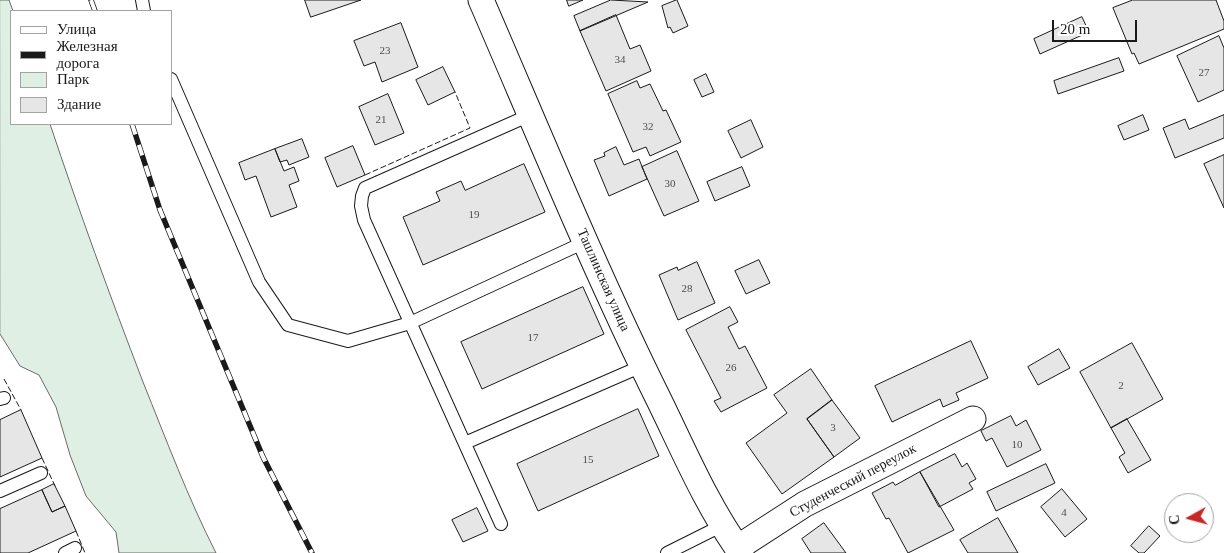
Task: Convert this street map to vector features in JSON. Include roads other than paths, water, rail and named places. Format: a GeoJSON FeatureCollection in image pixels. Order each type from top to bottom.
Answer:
{"type":"FeatureCollection","features":[{"type":"Feature","properties":{"kind":"street","name":"Ташлинская улица"},"geometry":{"type":"LineString","coordinates":[[481,0],[585,242],[642,366],[699,482],[739,551]]}},
{"type":"Feature","properties":{"kind":"street","name":"Студенческий переулок"},"geometry":{"type":"LineString","coordinates":[[739,551],[805,504],[973,419]]}},
{"type":"Feature","properties":{"kind":"lane"},"geometry":{"type":"LineString","coordinates":[[172,81],[259,282],[288,326],[348,341],[410,323],[585,242]]}},
{"type":"Feature","properties":{"kind":"lane"},"geometry":{"type":"LineString","coordinates":[[501,524],[364,220],[361,206],[365,188],[530,115]]}},
{"type":"Feature","properties":{"kind":"lane"},"geometry":{"type":"LineString","coordinates":[[465,444],[642,366]]}},
{"type":"Feature","properties":{"kind":"lane"},"geometry":{"type":"LineString","coordinates":[[0,492],[41,473]]}},
{"type":"Feature","properties":{"kind":"lane"},"geometry":{"type":"LineString","coordinates":[[667,553],[724,525]]}},
{"type":"Feature","properties":{"kind":"railway"},"geometry":{"type":"LineString","coordinates":[[91,0],[95,10]]}},
{"type":"Feature","properties":{"kind":"railway"},"geometry":{"type":"LineString","coordinates":[[132,125],[160,210],[263,457],[312,553]]}}]}
